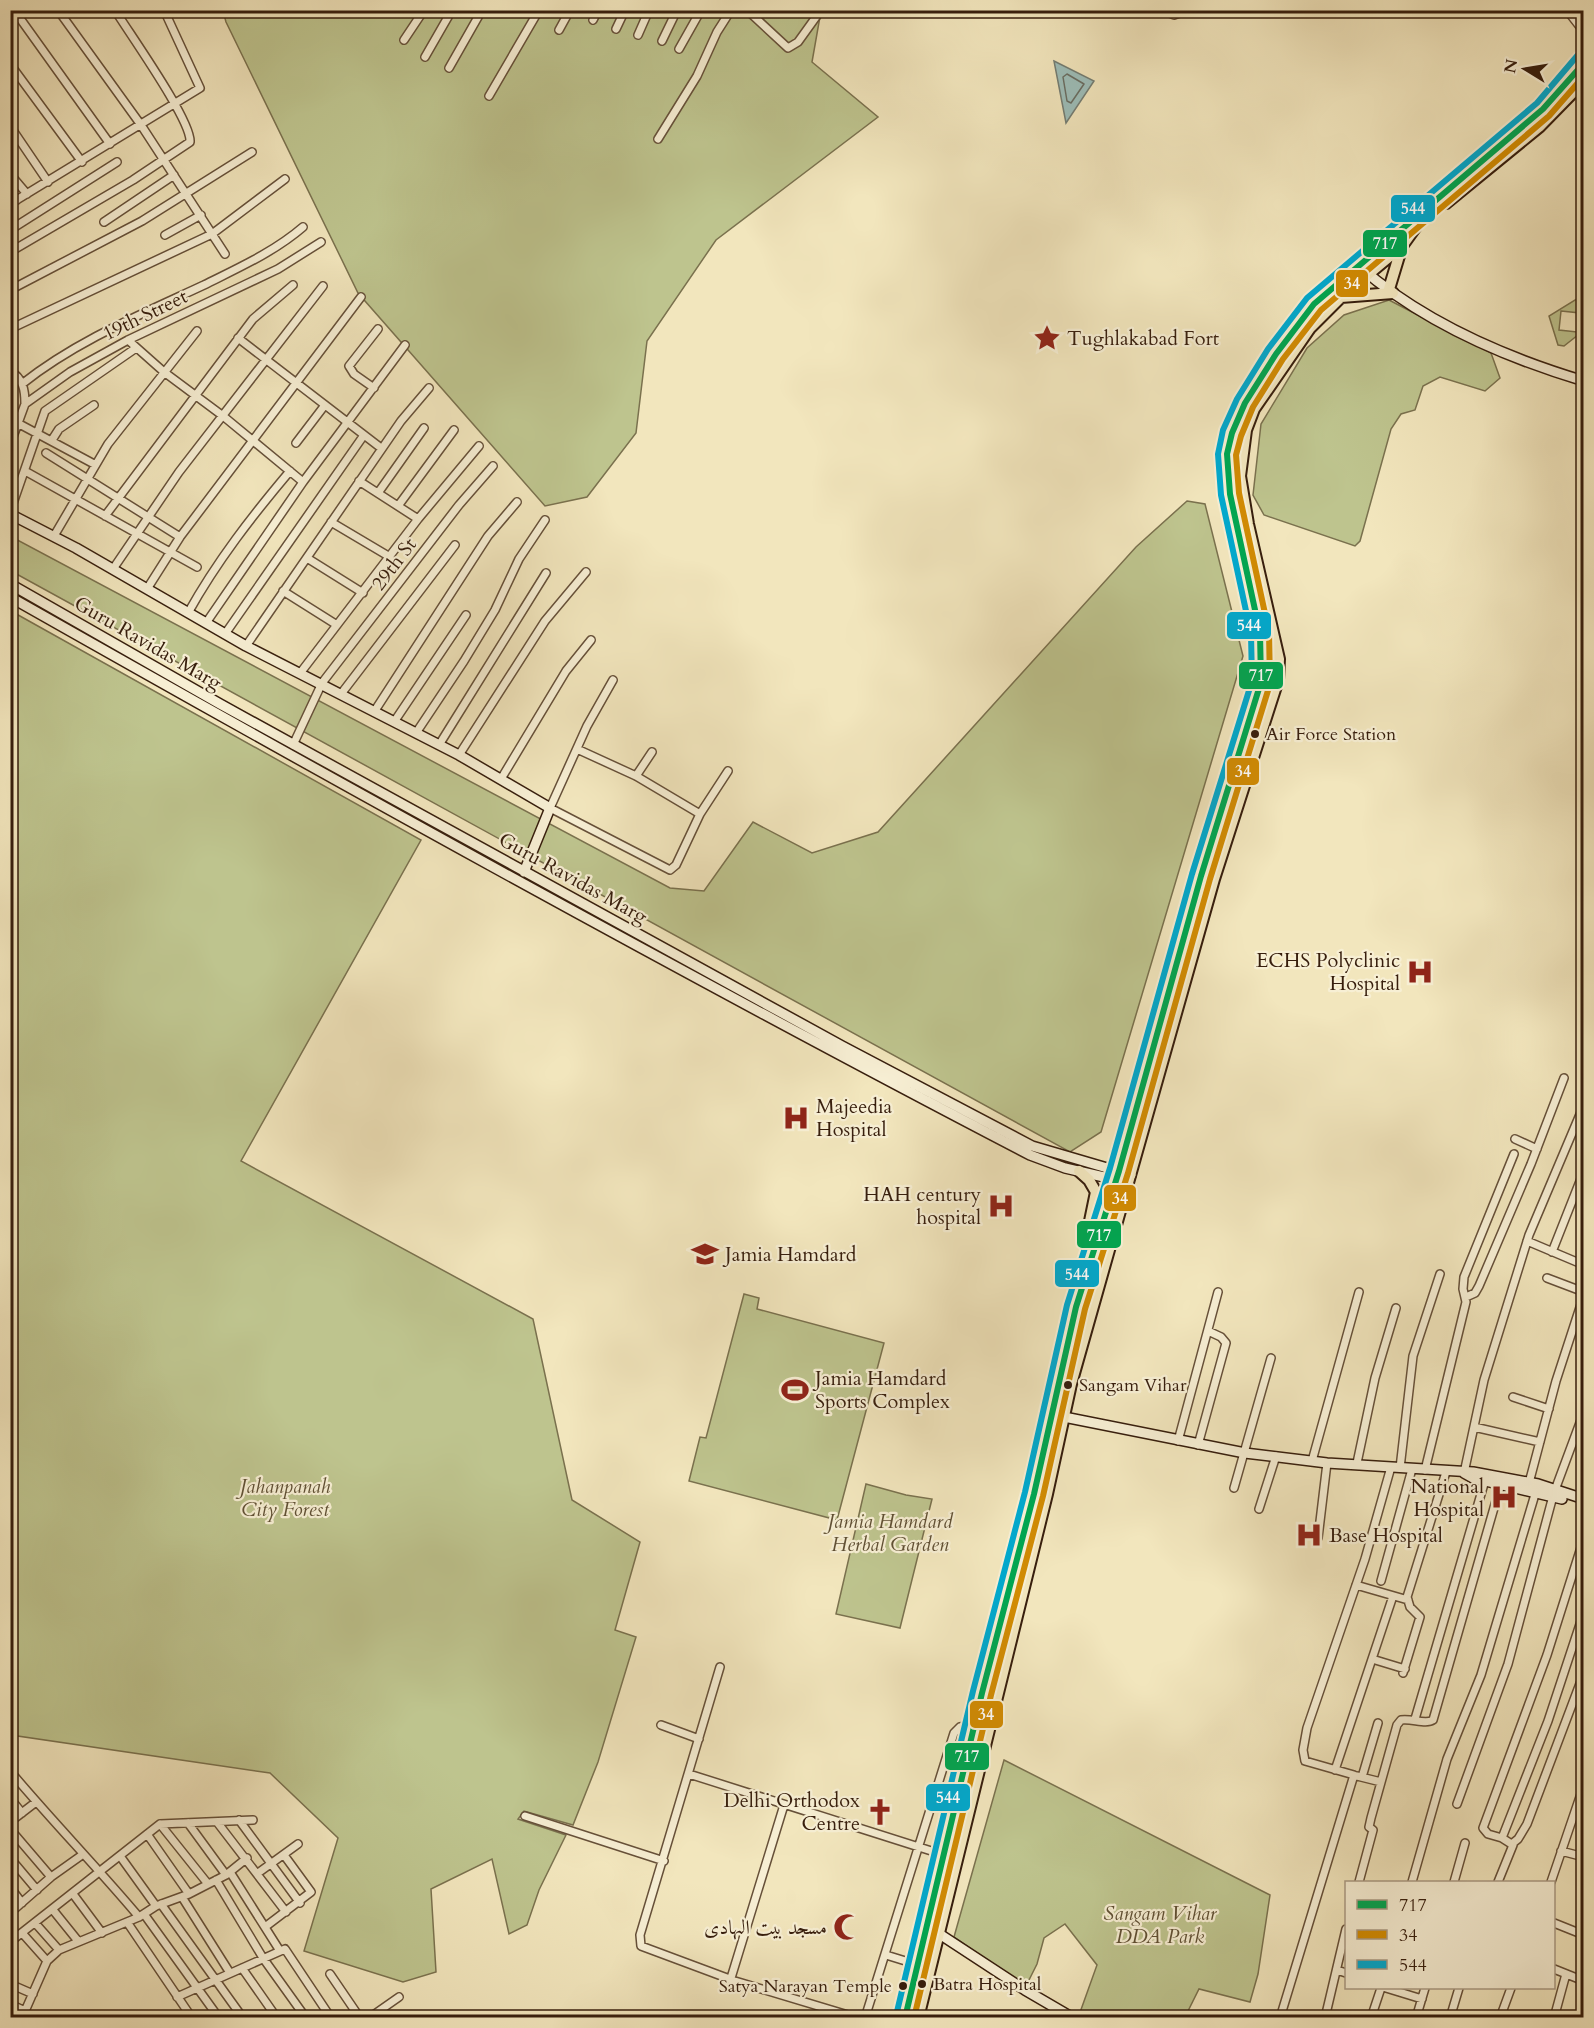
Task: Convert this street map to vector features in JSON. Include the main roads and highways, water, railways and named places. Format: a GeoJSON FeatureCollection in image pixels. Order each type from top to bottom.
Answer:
{"type":"FeatureCollection","features":[{"type":"Feature","properties":{"kind":"main road"},"geometry":{"type":"LineString","coordinates":[[918,2018],[1048,1487],[1071,1384],[1214,879],[1278,680],[1279,659],[1248,524],[1240,476],[1246,430],[1254,409],[1291,351],[1310,328],[1433,201],[1543,109],[1584,62]]}},
{"type":"Feature","properties":{"kind":"main road"},"geometry":{"type":"LineString","coordinates":[[905,2018],[1036,1485],[1076,1307],[1117,1176],[1201,876],[1261,682],[1260,633],[1236,525],[1227,454],[1232,433],[1245,403],[1276,354],[1314,304],[1402,246],[1425,214],[1437,205],[1446,204],[1539,127],[1584,81]]}},
{"type":"Feature","properties":{"kind":"main road"},"geometry":{"type":"LineString","coordinates":[[1391,291],[1402,246]]}},
{"type":"Feature","properties":{"kind":"main road"},"geometry":{"type":"LineString","coordinates":[[1364,271],[1391,291],[1499,351],[1584,381]]}},
{"type":"Feature","properties":{"kind":"main road"},"geometry":{"type":"LineString","coordinates":[[1341,297],[1391,291]]}},
{"type":"Feature","properties":{"kind":"main road"},"geometry":{"type":"LineString","coordinates":[[10,513],[246,646],[301,672],[459,755],[550,808],[524,872]]}},
{"type":"Feature","properties":{"kind":"main road"},"geometry":{"type":"LineString","coordinates":[[1236,525],[1248,524]]}},
{"type":"Feature","properties":{"kind":"main road","name":"Guru Ravidas Marg"},"geometry":{"type":"LineString","coordinates":[[10,584],[293,745],[842,1046],[1032,1146],[1130,1179]]}},
{"type":"Feature","properties":{"kind":"main road","name":"Guru Ravidas Marg"},"geometry":{"type":"LineString","coordinates":[[10,597],[822,1047],[1029,1155],[1079,1172],[1117,1176]]}},
{"type":"Feature","properties":{"kind":"main road"},"geometry":{"type":"LineString","coordinates":[[1079,1172],[1089,1180],[1096,1192],[1088,1234],[1091,1254]]}},
{"type":"Feature","properties":{"kind":"main road"},"geometry":{"type":"LineString","coordinates":[[1064,1417],[1245,1453],[1327,1463],[1358,1463],[1464,1473],[1529,1483],[1584,1505]]}},
{"type":"Feature","properties":{"kind":"main road"},"geometry":{"type":"LineString","coordinates":[[1502,1480],[1536,1491],[1584,1499]]}},
{"type":"Feature","properties":{"kind":"main road"},"geometry":{"type":"LineString","coordinates":[[1036,1485],[1048,1487]]}},
{"type":"Feature","properties":{"kind":"main road"},"geometry":{"type":"LineString","coordinates":[[937,1934],[1068,2018]]}},
{"type":"Feature","properties":{"kind":"main road"},"geometry":{"type":"LineString","coordinates":[[937,1934],[1024,1990],[1073,2018]]}},
{"type":"Feature","properties":{"kind":"water"},"geometry":{"type":"Polygon","coordinates":[[[1054,61],[1094,81],[1066,123],[1054,61]]]}},
{"type":"Feature","properties":{"kind":"place","name":"Tughlakabad Fort"},"geometry":{"type":"Point","coordinates":[1047,338]}},
{"type":"Feature","properties":{"kind":"place","name":"Air Force Station"},"geometry":{"type":"Point","coordinates":[1255,734]}},
{"type":"Feature","properties":{"kind":"place","name":"ECHS Polyclinic Hospital"},"geometry":{"type":"Point","coordinates":[1420,972]}},
{"type":"Feature","properties":{"kind":"place","name":"Majeedia Hospital"},"geometry":{"type":"Point","coordinates":[796,1118]}},
{"type":"Feature","properties":{"kind":"place","name":"HAH century hospital"},"geometry":{"type":"Point","coordinates":[1001,1206]}},
{"type":"Feature","properties":{"kind":"place","name":"Jamia Hamdard"},"geometry":{"type":"Point","coordinates":[705,1254]}},
{"type":"Feature","properties":{"kind":"place","name":"Sangam Vihar"},"geometry":{"type":"Point","coordinates":[1068,1385]}},
{"type":"Feature","properties":{"kind":"place","name":"Jamia Hamdard Sports Complex"},"geometry":{"type":"Point","coordinates":[795,1390]}},
{"type":"Feature","properties":{"kind":"place","name":"National Hospital"},"geometry":{"type":"Point","coordinates":[1504,1497]}},
{"type":"Feature","properties":{"kind":"place","name":"Base Hospital"},"geometry":{"type":"Point","coordinates":[1309,1535]}},
{"type":"Feature","properties":{"kind":"place","name":"Delhi Orthodox Centre"},"geometry":{"type":"Point","coordinates":[880,1812]}},
{"type":"Feature","properties":{"kind":"place","name":"مسجد بیت الہادی"},"geometry":{"type":"Point","coordinates":[847,1927]}},
{"type":"Feature","properties":{"kind":"place","name":"Batra Hospital"},"geometry":{"type":"Point","coordinates":[922,1984]}},
{"type":"Feature","properties":{"kind":"place","name":"Satya Narayan Temple"},"geometry":{"type":"Point","coordinates":[903,1986]}},
{"type":"Feature","properties":{"kind":"park label","name":"Jahanpanah City Forest"},"geometry":{"type":"Point","coordinates":[285,1498]}},
{"type":"Feature","properties":{"kind":"park label","name":"Jamia Hamdard Herbal Garden"},"geometry":{"type":"Point","coordinates":[890,1532]}},
{"type":"Feature","properties":{"kind":"park label","name":"Sangam Vihar DDA Park"},"geometry":{"type":"Point","coordinates":[1160,1924]}}]}
